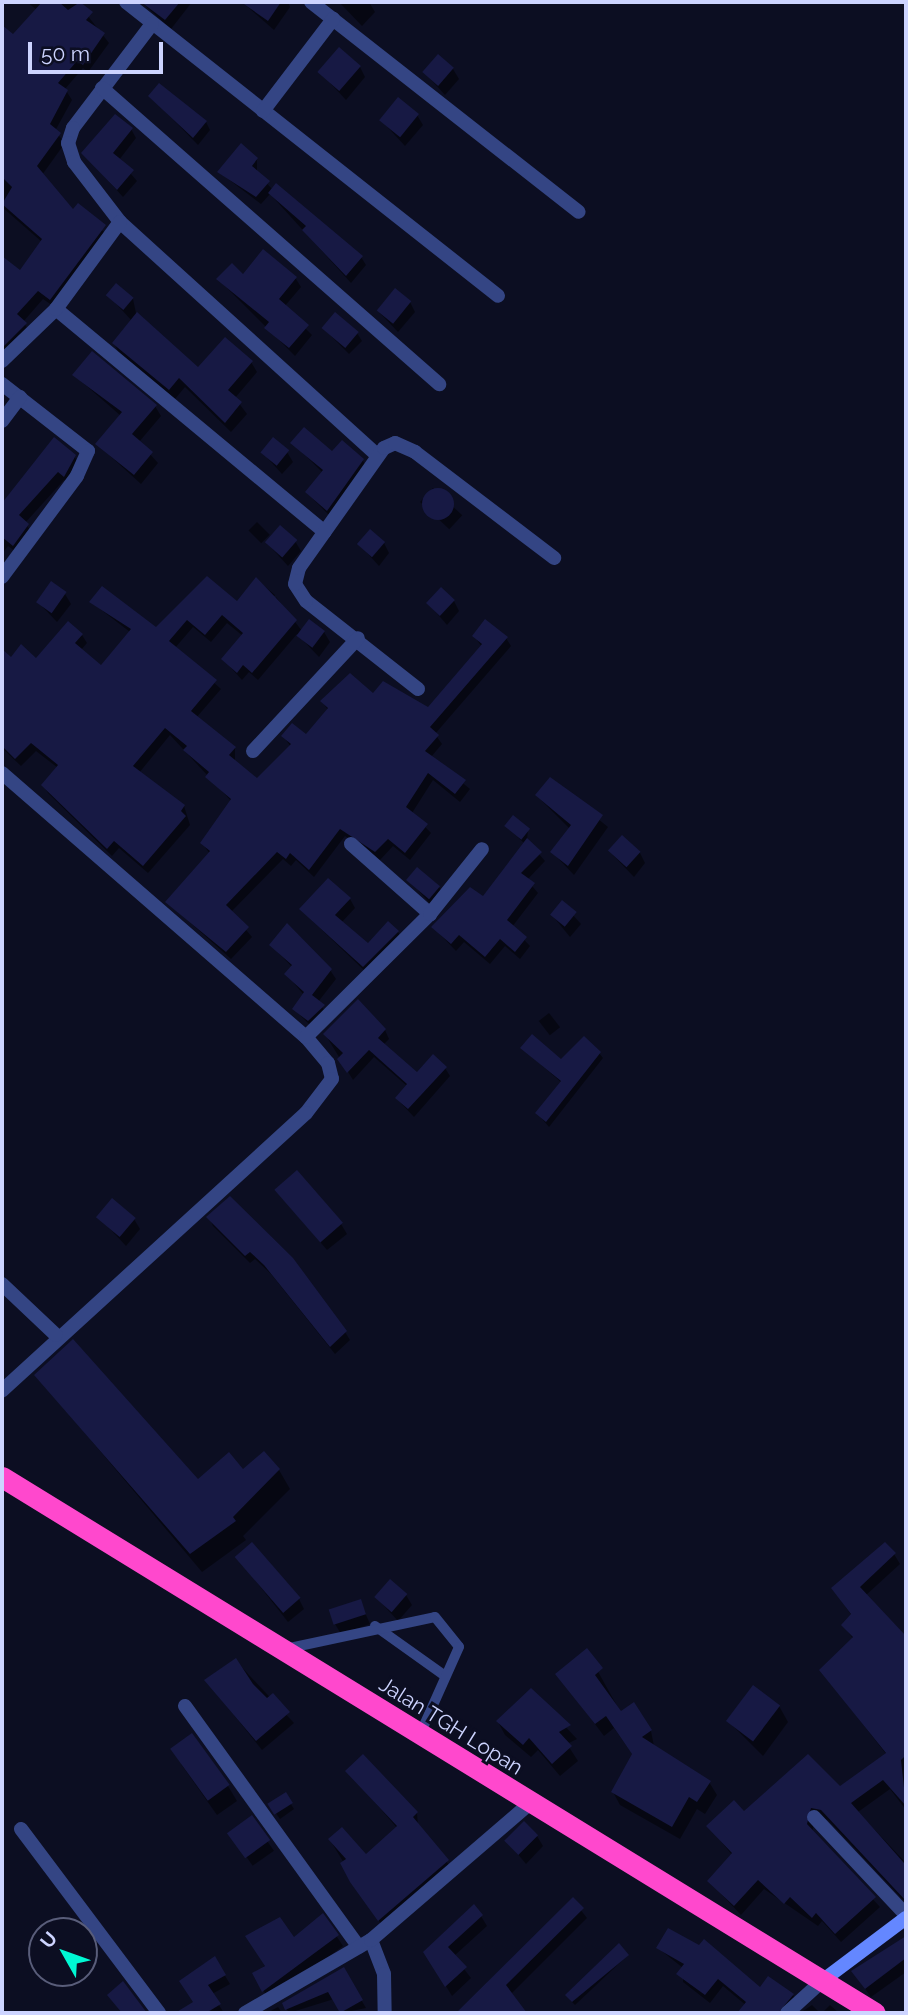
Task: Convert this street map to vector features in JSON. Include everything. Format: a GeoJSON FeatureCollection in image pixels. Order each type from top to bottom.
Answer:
{"type":"FeatureCollection","features":[{"type":"Feature","properties":{"kind":"highway","name":"Jalan TGH Lopan"},"geometry":{"type":"LineString","coordinates":[[2,1477],[529,1804],[720,1913],[875,2013]]}},
{"type":"Feature","properties":{"kind":"street"},"geometry":{"type":"LineString","coordinates":[[125,2],[498,296]]}},
{"type":"Feature","properties":{"kind":"street"},"geometry":{"type":"LineString","coordinates":[[311,2],[579,212]]}},
{"type":"Feature","properties":{"kind":"street"},"geometry":{"type":"LineString","coordinates":[[263,111],[333,19]]}},
{"type":"Feature","properties":{"kind":"street"},"geometry":{"type":"LineString","coordinates":[[152,24],[73,128],[69,152],[120,222],[378,457]]}},
{"type":"Feature","properties":{"kind":"street"},"geometry":{"type":"LineString","coordinates":[[102,88],[439,384]]}},
{"type":"Feature","properties":{"kind":"street"},"geometry":{"type":"LineString","coordinates":[[2,361],[56,309],[120,222]]}},
{"type":"Feature","properties":{"kind":"street"},"geometry":{"type":"LineString","coordinates":[[56,309],[325,532]]}},
{"type":"Feature","properties":{"kind":"street"},"geometry":{"type":"LineString","coordinates":[[2,384],[81,442],[88,454],[2,577]]}},
{"type":"Feature","properties":{"kind":"street"},"geometry":{"type":"LineString","coordinates":[[2,421],[20,397]]}},
{"type":"Feature","properties":{"kind":"street"},"geometry":{"type":"LineString","coordinates":[[418,689],[358,639],[306,601],[295,584],[325,532],[378,457],[391,444],[407,447],[554,558]]}},
{"type":"Feature","properties":{"kind":"street"},"geometry":{"type":"LineString","coordinates":[[253,751],[358,639]]}},
{"type":"Feature","properties":{"kind":"street"},"geometry":{"type":"LineString","coordinates":[[2,773],[306,1037],[330,1068],[323,1095],[56,1335],[2,1391]]}},
{"type":"Feature","properties":{"kind":"street"},"geometry":{"type":"LineString","coordinates":[[351,844],[430,914]]}},
{"type":"Feature","properties":{"kind":"street"},"geometry":{"type":"LineString","coordinates":[[306,1037],[430,914],[482,849]]}},
{"type":"Feature","properties":{"kind":"street"},"geometry":{"type":"LineString","coordinates":[[2,1284],[56,1335]]}},
{"type":"Feature","properties":{"kind":"street"},"geometry":{"type":"LineString","coordinates":[[185,1706],[365,1944],[384,1974],[385,2013]]}},
{"type":"Feature","properties":{"kind":"street"},"geometry":{"type":"LineString","coordinates":[[245,2013],[365,1944],[529,1804]]}},
{"type":"Feature","properties":{"kind":"street"},"geometry":{"type":"LineString","coordinates":[[787,2013],[822,1981],[906,1916],[814,1817]]}},
{"type":"Feature","properties":{"kind":"street"},"geometry":{"type":"LineString","coordinates":[[21,1829],[159,2013]]}},
{"type":"Feature","properties":{"kind":"lane"},"geometry":{"type":"LineString","coordinates":[[281,1650],[375,1626],[435,1617],[459,1647],[420,1734]]}},
{"type":"Feature","properties":{"kind":"lane"},"geometry":{"type":"LineString","coordinates":[[375,1626],[445,1676]]}},
{"type":"Feature","properties":{"kind":"building"},"geometry":{"type":"Polygon","coordinates":[[[42,2],[59,2],[68,10],[80,2],[93,12],[86,20],[105,33],[83,65],[77,61],[58,83],[68,90],[50,124],[61,133],[37,166],[73,209],[78,203],[106,225],[50,300],[38,291],[17,314],[27,323],[2,348],[2,256],[20,270],[42,239],[2,204],[12,187],[2,177],[2,25],[13,34],[42,2]]]}},
{"type":"Feature","properties":{"kind":"building"},"geometry":{"type":"Polygon","coordinates":[[[141,2],[180,2],[165,20],[141,2]]]}},
{"type":"Feature","properties":{"kind":"building"},"geometry":{"type":"Polygon","coordinates":[[[241,2],[281,2],[268,21],[241,2]]]}},
{"type":"Feature","properties":{"kind":"building"},"geometry":{"type":"Polygon","coordinates":[[[339,47],[361,66],[339,91],[317,72],[339,47]]]}},
{"type":"Feature","properties":{"kind":"building"},"geometry":{"type":"Polygon","coordinates":[[[438,54],[454,68],[438,86],[422,72],[438,54]]]}},
{"type":"Feature","properties":{"kind":"building"},"geometry":{"type":"Polygon","coordinates":[[[159,83],[207,121],[193,138],[148,96],[159,83]]]}},
{"type":"Feature","properties":{"kind":"building"},"geometry":{"type":"Polygon","coordinates":[[[398,97],[419,114],[400,137],[379,120],[398,97]]]}},
{"type":"Feature","properties":{"kind":"building"},"geometry":{"type":"Polygon","coordinates":[[[115,114],[133,128],[113,153],[134,170],[117,190],[81,153],[115,114]]]}},
{"type":"Feature","properties":{"kind":"building"},"geometry":{"type":"Polygon","coordinates":[[[241,143],[258,158],[252,166],[270,181],[256,197],[217,172],[241,143]]]}},
{"type":"Feature","properties":{"kind":"building"},"geometry":{"type":"Polygon","coordinates":[[[276,183],[363,256],[346,276],[302,230],[306,226],[268,193],[276,183]]]}},
{"type":"Feature","properties":{"kind":"building"},"geometry":{"type":"Polygon","coordinates":[[[263,249],[297,277],[279,299],[309,325],[289,348],[264,328],[269,322],[216,279],[232,263],[243,274],[263,249]]]}},
{"type":"Feature","properties":{"kind":"building"},"geometry":{"type":"Polygon","coordinates":[[[116,283],[134,298],[123,310],[106,295],[116,283]]]}},
{"type":"Feature","properties":{"kind":"building"},"geometry":{"type":"Polygon","coordinates":[[[395,288],[411,301],[393,324],[377,311],[395,288]]]}},
{"type":"Feature","properties":{"kind":"building"},"geometry":{"type":"Polygon","coordinates":[[[137,312],[198,367],[225,337],[253,361],[228,390],[242,402],[225,423],[179,378],[169,390],[112,343],[137,312]]]}},
{"type":"Feature","properties":{"kind":"building"},"geometry":{"type":"Polygon","coordinates":[[[335,312],[359,332],[345,348],[322,328],[335,312]]]}},
{"type":"Feature","properties":{"kind":"building"},"geometry":{"type":"Polygon","coordinates":[[[92,351],[157,405],[132,434],[153,452],[134,475],[95,444],[122,412],[72,375],[92,351]]]}},
{"type":"Feature","properties":{"kind":"building"},"geometry":{"type":"Polygon","coordinates":[[[304,427],[332,451],[342,440],[364,459],[327,511],[305,492],[323,470],[290,443],[304,427]]]}},
{"type":"Feature","properties":{"kind":"building"},"geometry":{"type":"Polygon","coordinates":[[[54,437],[76,455],[64,477],[58,472],[19,515],[29,524],[13,546],[2,537],[2,503],[54,437]]]}},
{"type":"Feature","properties":{"kind":"building"},"geometry":{"type":"Polygon","coordinates":[[[273,437],[289,450],[277,466],[260,453],[273,437]]]}},
{"type":"Feature","properties":{"kind":"building"},"geometry":{"type":"Polygon","coordinates":[[[438,488],[449,493],[454,504],[449,515],[438,520],[427,515],[422,504],[427,493],[438,488]]]}},
{"type":"Feature","properties":{"kind":"building"},"geometry":{"type":"Polygon","coordinates":[[[280,525],[297,540],[282,557],[265,542],[280,525]]]}},
{"type":"Feature","properties":{"kind":"building"},"geometry":{"type":"Polygon","coordinates":[[[370,529],[385,542],[372,557],[357,544],[370,529]]]}},
{"type":"Feature","properties":{"kind":"building"},"geometry":{"type":"Polygon","coordinates":[[[207,576],[237,601],[256,577],[297,620],[252,673],[243,665],[237,673],[221,659],[243,633],[222,615],[205,635],[187,620],[169,641],[217,680],[191,711],[236,747],[229,755],[257,778],[291,744],[281,736],[292,723],[306,734],[328,708],[320,701],[350,673],[373,693],[383,681],[428,707],[482,644],[472,636],[485,619],[508,637],[430,727],[439,735],[425,751],[466,780],[455,794],[428,773],[406,807],[428,824],[405,853],[388,839],[375,852],[340,829],[309,870],[290,853],[286,859],[277,852],[226,905],[249,927],[226,952],[165,902],[210,851],[200,843],[231,799],[205,777],[209,772],[183,750],[187,746],[165,728],[133,766],[185,805],[181,811],[186,816],[143,866],[114,841],[107,849],[41,785],[58,765],[31,743],[15,759],[2,746],[2,649],[11,657],[21,644],[36,658],[68,621],[83,634],[75,643],[101,665],[131,629],[89,602],[102,586],[156,627],[207,576]]]}},
{"type":"Feature","properties":{"kind":"building"},"geometry":{"type":"Polygon","coordinates":[[[51,581],[67,592],[52,613],[36,602],[51,581]]]}},
{"type":"Feature","properties":{"kind":"building"},"geometry":{"type":"Polygon","coordinates":[[[441,587],[455,600],[440,616],[426,603],[441,587]]]}},
{"type":"Feature","properties":{"kind":"building"},"geometry":{"type":"Polygon","coordinates":[[[309,619],[325,631],[312,648],[296,636],[309,619]]]}},
{"type":"Feature","properties":{"kind":"building"},"geometry":{"type":"Polygon","coordinates":[[[550,777],[603,815],[568,866],[550,852],[571,825],[535,795],[550,777]]]}},
{"type":"Feature","properties":{"kind":"building"},"geometry":{"type":"Polygon","coordinates":[[[513,815],[530,829],[521,840],[504,826],[513,815]]]}},
{"type":"Feature","properties":{"kind":"building"},"geometry":{"type":"Polygon","coordinates":[[[622,835],[641,852],[627,867],[608,851],[622,835]]]}},
{"type":"Feature","properties":{"kind":"building"},"geometry":{"type":"Polygon","coordinates":[[[527,838],[542,852],[521,873],[535,883],[507,920],[527,937],[515,952],[500,939],[485,957],[459,935],[451,944],[431,927],[470,887],[483,896],[527,838]]]}},
{"type":"Feature","properties":{"kind":"building"},"geometry":{"type":"Polygon","coordinates":[[[417,867],[440,886],[429,899],[406,880],[417,867]]]}},
{"type":"Feature","properties":{"kind":"building"},"geometry":{"type":"Polygon","coordinates":[[[328,878],[351,898],[335,915],[368,943],[388,921],[399,931],[363,967],[299,909],[328,878]]]}},
{"type":"Feature","properties":{"kind":"building"},"geometry":{"type":"Polygon","coordinates":[[[562,900],[577,912],[565,927],[550,915],[562,900]]]}},
{"type":"Feature","properties":{"kind":"building"},"geometry":{"type":"Polygon","coordinates":[[[287,923],[332,969],[312,995],[325,1005],[308,1021],[292,1009],[304,992],[284,974],[292,965],[269,945],[287,923]]]}},
{"type":"Feature","properties":{"kind":"building"},"geometry":{"type":"Polygon","coordinates":[[[358,999],[386,1029],[378,1038],[417,1072],[433,1054],[447,1067],[408,1109],[395,1098],[407,1084],[369,1050],[347,1073],[337,1059],[343,1053],[323,1034],[358,999]]]}},
{"type":"Feature","properties":{"kind":"building"},"geometry":{"type":"Polygon","coordinates":[[[532,1034],[561,1059],[584,1036],[601,1052],[546,1122],[535,1113],[561,1081],[520,1048],[532,1034]]]}},
{"type":"Feature","properties":{"kind":"building"},"geometry":{"type":"Polygon","coordinates":[[[297,1170],[343,1223],[320,1243],[274,1190],[297,1170]]]}},
{"type":"Feature","properties":{"kind":"building"},"geometry":{"type":"Polygon","coordinates":[[[230,1196],[293,1258],[347,1331],[330,1347],[264,1265],[250,1252],[245,1256],[206,1217],[230,1196]]]}},
{"type":"Feature","properties":{"kind":"building"},"geometry":{"type":"Polygon","coordinates":[[[112,1198],[136,1218],[120,1237],[96,1217],[112,1198]]]}},
{"type":"Feature","properties":{"kind":"building"},"geometry":{"type":"Polygon","coordinates":[[[73,1339],[198,1479],[229,1452],[243,1469],[264,1451],[280,1469],[233,1517],[236,1521],[190,1554],[34,1375],[73,1339]]]}},
{"type":"Feature","properties":{"kind":"building"},"geometry":{"type":"Polygon","coordinates":[[[252,1542],[301,1598],[283,1613],[235,1557],[252,1542]]]}},
{"type":"Feature","properties":{"kind":"building"},"geometry":{"type":"Polygon","coordinates":[[[885,1542],[896,1553],[860,1587],[906,1636],[906,1755],[901,1760],[906,1806],[883,1780],[851,1803],[904,1863],[906,1901],[821,1810],[811,1808],[807,1824],[876,1897],[835,1934],[816,1913],[812,1918],[790,1897],[784,1904],[758,1880],[734,1906],[707,1881],[732,1853],[706,1826],[734,1800],[744,1811],[808,1754],[840,1786],[886,1753],[819,1670],[853,1637],[841,1625],[851,1614],[831,1588],[885,1542]]]}},
{"type":"Feature","properties":{"kind":"building"},"geometry":{"type":"Polygon","coordinates":[[[390,1579],[407,1594],[392,1612],[374,1597],[390,1579]]]}},
{"type":"Feature","properties":{"kind":"building"},"geometry":{"type":"Polygon","coordinates":[[[361,1599],[366,1614],[334,1625],[329,1610],[361,1599]]]}},
{"type":"Feature","properties":{"kind":"building"},"geometry":{"type":"Polygon","coordinates":[[[587,1648],[603,1668],[595,1675],[621,1711],[634,1702],[652,1730],[642,1737],[711,1781],[697,1802],[689,1797],[672,1827],[611,1792],[632,1754],[606,1716],[595,1724],[555,1674],[587,1648]]]}},
{"type":"Feature","properties":{"kind":"building"},"geometry":{"type":"Polygon","coordinates":[[[236,1658],[253,1684],[267,1698],[273,1693],[290,1712],[256,1741],[204,1680],[236,1658]]]}},
{"type":"Feature","properties":{"kind":"building"},"geometry":{"type":"Polygon","coordinates":[[[753,1685],[780,1705],[753,1741],[726,1721],[753,1685]]]}},
{"type":"Feature","properties":{"kind":"building"},"geometry":{"type":"Polygon","coordinates":[[[531,1688],[571,1725],[559,1732],[572,1746],[552,1764],[529,1738],[523,1745],[496,1721],[531,1688]]]}},
{"type":"Feature","properties":{"kind":"building"},"geometry":{"type":"Polygon","coordinates":[[[192,1733],[230,1785],[208,1801],[170,1749],[192,1733]]]}},
{"type":"Feature","properties":{"kind":"building"},"geometry":{"type":"Polygon","coordinates":[[[363,1754],[418,1812],[413,1817],[449,1860],[378,1921],[340,1863],[346,1859],[328,1839],[342,1827],[366,1854],[397,1826],[345,1771],[363,1754]]]}},
{"type":"Feature","properties":{"kind":"building"},"geometry":{"type":"Polygon","coordinates":[[[286,1792],[293,1803],[274,1815],[267,1804],[286,1792]]]}},
{"type":"Feature","properties":{"kind":"building"},"geometry":{"type":"Polygon","coordinates":[[[252,1815],[270,1840],[245,1858],[227,1833],[252,1815]]]}},
{"type":"Feature","properties":{"kind":"building"},"geometry":{"type":"Polygon","coordinates":[[[524,1821],[538,1835],[518,1855],[504,1841],[524,1821]]]}},
{"type":"Feature","properties":{"kind":"building"},"geometry":{"type":"Polygon","coordinates":[[[573,1897],[584,1908],[506,1985],[527,2013],[456,2013],[573,1897]]]}},
{"type":"Feature","properties":{"kind":"building"},"geometry":{"type":"Polygon","coordinates":[[[474,1904],[483,1915],[448,1947],[467,1967],[445,1987],[423,1952],[474,1904]]]}},
{"type":"Feature","properties":{"kind":"building"},"geometry":{"type":"Polygon","coordinates":[[[323,1913],[339,1935],[262,1992],[252,1973],[265,1966],[245,1936],[280,1917],[294,1937],[323,1913]]]}},
{"type":"Feature","properties":{"kind":"building"},"geometry":{"type":"Polygon","coordinates":[[[668,1928],[699,1945],[704,1939],[760,1987],[768,1976],[794,1994],[778,2013],[737,2013],[746,2002],[718,1979],[705,1995],[676,1974],[684,1964],[656,1948],[668,1928]]]}},
{"type":"Feature","properties":{"kind":"building"},"geometry":{"type":"Polygon","coordinates":[[[906,1936],[906,1958],[865,1989],[851,1971],[906,1936]]]}},
{"type":"Feature","properties":{"kind":"building"},"geometry":{"type":"Polygon","coordinates":[[[619,1943],[629,1955],[572,2002],[565,1995],[619,1943]]]}},
{"type":"Feature","properties":{"kind":"building"},"geometry":{"type":"Polygon","coordinates":[[[215,1956],[226,1975],[208,1985],[221,2004],[206,2013],[175,2013],[193,2002],[179,1981],[215,1956]]]}},
{"type":"Feature","properties":{"kind":"building"},"geometry":{"type":"Polygon","coordinates":[[[344,1967],[363,2000],[340,2013],[328,1992],[285,2010],[282,2003],[344,1967]]]}},
{"type":"Feature","properties":{"kind":"building"},"geometry":{"type":"Polygon","coordinates":[[[123,1981],[147,2013],[122,2013],[107,1995],[123,1981]]]}}]}
